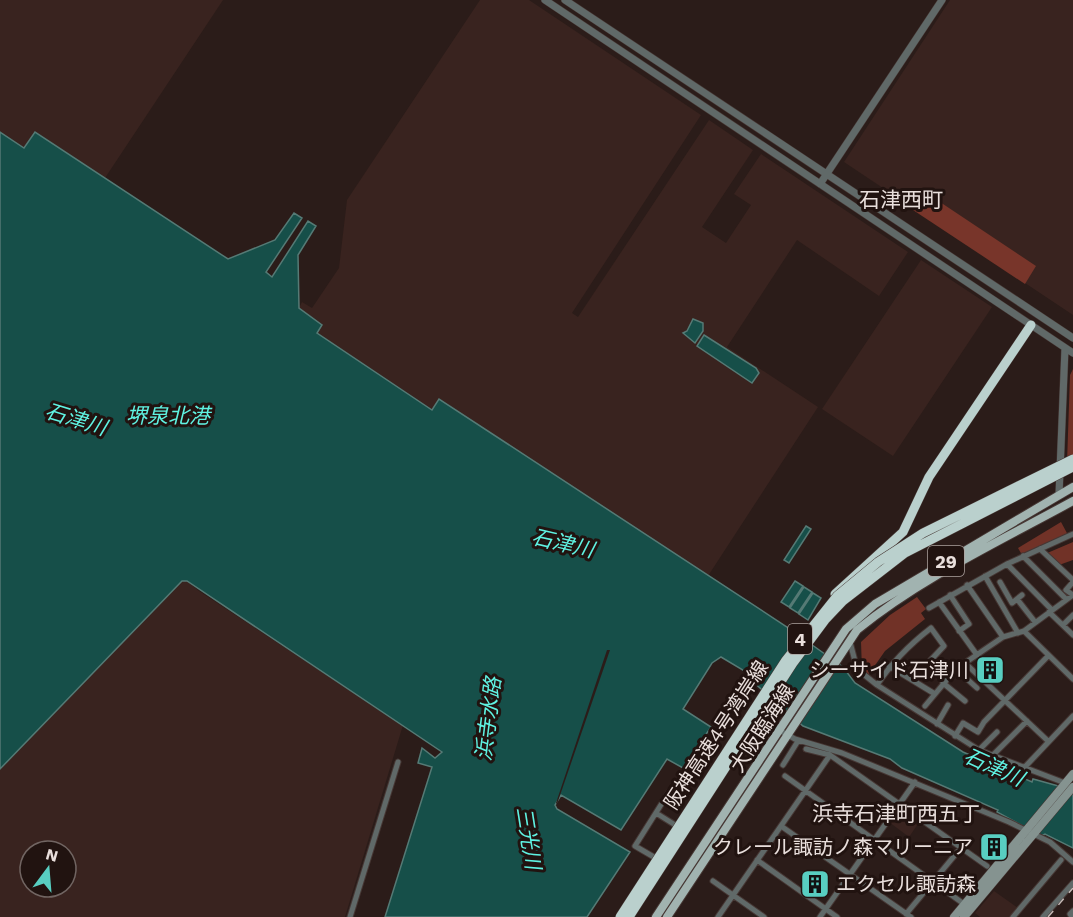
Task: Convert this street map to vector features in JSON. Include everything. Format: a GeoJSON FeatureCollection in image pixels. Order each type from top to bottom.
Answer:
{"type":"FeatureCollection","features":[{"type":"Feature","properties":{"kind":"highway"},"geometry":{"type":"LineString","coordinates":[[804,634],[838,590],[903,532],[929,477],[1031,325]]}},
{"type":"Feature","properties":{"kind":"highway","name":"阪神高速4号湾岸線"},"geometry":{"type":"LineString","coordinates":[[620,917],[804,634],[856,579],[899,548],[1073,459]]}},
{"type":"Feature","properties":{"kind":"highway","name":"阪神高速4号湾岸線"},"geometry":{"type":"LineString","coordinates":[[629,917],[776,687],[825,620],[862,584],[897,557],[1073,468]]}},
{"type":"Feature","properties":{"kind":"main road","name":"大阪臨海線"},"geometry":{"type":"LineString","coordinates":[[667,917],[789,736],[846,629],[876,604],[1073,488]]}},
{"type":"Feature","properties":{"kind":"main road","name":"大阪臨海線"},"geometry":{"type":"LineString","coordinates":[[656,917],[788,718],[835,653],[857,630],[919,587],[1073,501]]}},
{"type":"Feature","properties":{"kind":"main road"},"geometry":{"type":"LineString","coordinates":[[954,917],[1070,787],[1073,774]]}},
{"type":"Feature","properties":{"kind":"main road"},"geometry":{"type":"LineString","coordinates":[[964,917],[1029,833]]}},
{"type":"Feature","properties":{"kind":"street"},"geometry":{"type":"LineString","coordinates":[[545,0],[1073,353]]}},
{"type":"Feature","properties":{"kind":"street"},"geometry":{"type":"LineString","coordinates":[[565,0],[1073,338]]}},
{"type":"Feature","properties":{"kind":"street"},"geometry":{"type":"LineString","coordinates":[[820,184],[942,0]]}},
{"type":"Feature","properties":{"kind":"street"},"geometry":{"type":"LineString","coordinates":[[1031,325],[1038,315]]}},
{"type":"Feature","properties":{"kind":"street"},"geometry":{"type":"LineString","coordinates":[[1059,495],[1065,348]]}},
{"type":"Feature","properties":{"kind":"street"},"geometry":{"type":"LineString","coordinates":[[928,608],[1007,564],[1073,534]]}},
{"type":"Feature","properties":{"kind":"street"},"geometry":{"type":"LineString","coordinates":[[1040,549],[1071,579]]}},
{"type":"Feature","properties":{"kind":"street"},"geometry":{"type":"LineString","coordinates":[[1023,556],[1066,600]]}},
{"type":"Feature","properties":{"kind":"street"},"geometry":{"type":"LineString","coordinates":[[1007,564],[1073,635]]}},
{"type":"Feature","properties":{"kind":"street"},"geometry":{"type":"LineString","coordinates":[[925,706],[956,669],[1003,637],[1021,632],[1073,595],[1066,590],[1073,569]]}},
{"type":"Feature","properties":{"kind":"street"},"geometry":{"type":"LineString","coordinates":[[985,576],[1021,632],[1073,679]]}},
{"type":"Feature","properties":{"kind":"street"},"geometry":{"type":"LineString","coordinates":[[1000,582],[1012,603],[1022,595]]}},
{"type":"Feature","properties":{"kind":"street"},"geometry":{"type":"LineString","coordinates":[[967,585],[1003,637]]}},
{"type":"Feature","properties":{"kind":"street"},"geometry":{"type":"LineString","coordinates":[[950,595],[969,624],[959,631]]}},
{"type":"Feature","properties":{"kind":"street"},"geometry":{"type":"LineString","coordinates":[[1017,599],[1035,622]]}},
{"type":"Feature","properties":{"kind":"street"},"geometry":{"type":"LineString","coordinates":[[939,602],[976,655]]}},
{"type":"Feature","properties":{"kind":"street"},"geometry":{"type":"LineString","coordinates":[[1063,625],[1073,615]]}},
{"type":"Feature","properties":{"kind":"street"},"geometry":{"type":"LineString","coordinates":[[877,685],[889,666],[911,643],[931,628],[944,646],[912,680]]}},
{"type":"Feature","properties":{"kind":"street"},"geometry":{"type":"LineString","coordinates":[[849,640],[857,669],[877,685],[979,750],[1070,787]]}},
{"type":"Feature","properties":{"kind":"street"},"geometry":{"type":"LineString","coordinates":[[956,736],[963,723],[978,732],[1048,656]]}},
{"type":"Feature","properties":{"kind":"street"},"geometry":{"type":"LineString","coordinates":[[965,663],[1048,741]]}},
{"type":"Feature","properties":{"kind":"street"},"geometry":{"type":"LineString","coordinates":[[889,666],[935,694]]}},
{"type":"Feature","properties":{"kind":"street"},"geometry":{"type":"LineString","coordinates":[[956,669],[977,688]]}},
{"type":"Feature","properties":{"kind":"street"},"geometry":{"type":"LineString","coordinates":[[943,683],[965,701]]}},
{"type":"Feature","properties":{"kind":"street"},"geometry":{"type":"LineString","coordinates":[[937,724],[948,705]]}},
{"type":"Feature","properties":{"kind":"street"},"geometry":{"type":"LineString","coordinates":[[1023,769],[1073,716]]}},
{"type":"Feature","properties":{"kind":"street"},"geometry":{"type":"LineString","coordinates":[[669,792],[635,846],[667,866],[761,720],[798,741],[842,753],[1009,822],[1050,842],[1073,862]]}},
{"type":"Feature","properties":{"kind":"street"},"geometry":{"type":"LineString","coordinates":[[992,756],[1027,721]]}},
{"type":"Feature","properties":{"kind":"street"},"geometry":{"type":"LineString","coordinates":[[979,750],[997,732]]}},
{"type":"Feature","properties":{"kind":"street"},"geometry":{"type":"LineString","coordinates":[[783,765],[798,741]]}},
{"type":"Feature","properties":{"kind":"street"},"geometry":{"type":"LineString","coordinates":[[806,749],[830,755],[987,866]]}},
{"type":"Feature","properties":{"kind":"street"},"geometry":{"type":"LineString","coordinates":[[717,917],[830,755]]}},
{"type":"Feature","properties":{"kind":"street"},"geometry":{"type":"LineString","coordinates":[[350,917],[398,762]]}},
{"type":"Feature","properties":{"kind":"street"},"geometry":{"type":"LineString","coordinates":[[785,776],[964,904]]}},
{"type":"Feature","properties":{"kind":"street"},"geometry":{"type":"LineString","coordinates":[[820,917],[915,782]]}},
{"type":"Feature","properties":{"kind":"street"},"geometry":{"type":"LineString","coordinates":[[656,813],[688,833]]}},
{"type":"Feature","properties":{"kind":"street"},"geometry":{"type":"LineString","coordinates":[[781,826],[908,915],[960,849]]}},
{"type":"Feature","properties":{"kind":"street"},"geometry":{"type":"LineString","coordinates":[[757,860],[837,917]]}},
{"type":"Feature","properties":{"kind":"street"},"geometry":{"type":"LineString","coordinates":[[1013,917],[1061,860]]}},
{"type":"Feature","properties":{"kind":"street"},"geometry":{"type":"LineString","coordinates":[[713,881],[764,917]]}},
{"type":"Feature","properties":{"kind":"street"},"geometry":{"type":"LineString","coordinates":[[1043,917],[1073,883]]}},
{"type":"Feature","properties":{"kind":"shaded area"},"geometry":{"type":"Polygon","coordinates":[[[0,0],[223,0],[105,178],[36,132],[24,149],[0,132],[0,0]]]}},
{"type":"Feature","properties":{"kind":"shaded area"},"geometry":{"type":"Polygon","coordinates":[[[480,0],[529,0],[701,115],[572,313],[578,317],[709,120],[753,150],[702,227],[726,243],[751,205],[734,194],[761,154],[908,252],[879,296],[797,240],[727,347],[818,407],[708,576],[440,399],[432,410],[317,333],[322,324],[299,308],[302,302],[312,308],[339,268],[347,200],[480,0]]]}},
{"type":"Feature","properties":{"kind":"shaded area"},"geometry":{"type":"Polygon","coordinates":[[[950,0],[1073,0],[1073,315],[844,162],[950,0]]]}},
{"type":"Feature","properties":{"kind":"shaded area"},"geometry":{"type":"Polygon","coordinates":[[[925,192],[1036,266],[1025,284],[913,210],[925,192]]]}},
{"type":"Feature","properties":{"kind":"shaded area"},"geometry":{"type":"Polygon","coordinates":[[[921,260],[992,307],[893,456],[822,409],[921,260]]]}},
{"type":"Feature","properties":{"kind":"shaded area"},"geometry":{"type":"Polygon","coordinates":[[[1073,369],[1073,463],[1067,463],[1070,375],[1073,369]]]}},
{"type":"Feature","properties":{"kind":"shaded area"},"geometry":{"type":"Polygon","coordinates":[[[1061,522],[1068,535],[1022,555],[1018,548],[1061,522]]]}},
{"type":"Feature","properties":{"kind":"shaded area"},"geometry":{"type":"Polygon","coordinates":[[[1073,542],[1073,560],[1059,565],[1045,554],[1073,542]]]}},
{"type":"Feature","properties":{"kind":"shaded area"},"geometry":{"type":"Polygon","coordinates":[[[182,581],[187,581],[403,725],[345,917],[0,917],[0,769],[182,581]]]}},
{"type":"Feature","properties":{"kind":"shaded area"},"geometry":{"type":"Polygon","coordinates":[[[917,597],[926,609],[921,613],[925,619],[885,651],[869,674],[862,670],[861,642],[890,615],[917,597]]]}},
{"type":"Feature","properties":{"kind":"shaded area"},"geometry":{"type":"Polygon","coordinates":[[[899,808],[920,821],[909,837],[889,822],[899,808]]]}},
{"type":"Feature","properties":{"kind":"shaded area"},"geometry":{"type":"Polygon","coordinates":[[[994,891],[1018,908],[1010,917],[980,917],[975,913],[994,891]]]}},
{"type":"Feature","properties":{"kind":"water","name":"堺泉北港"},"geometry":{"type":"Polygon","coordinates":[[[0,132],[24,148],[35,132],[228,259],[275,240],[294,213],[302,218],[266,272],[272,277],[308,221],[316,226],[298,255],[299,308],[322,325],[317,333],[432,410],[439,399],[787,627],[843,667],[855,683],[963,752],[1032,782],[1033,779],[1073,790],[1073,848],[1045,834],[1041,836],[997,812],[998,810],[902,768],[890,759],[803,726],[752,681],[753,676],[721,657],[712,663],[683,709],[711,727],[683,768],[667,759],[621,830],[561,795],[555,805],[557,809],[630,852],[587,917],[385,917],[432,767],[418,763],[422,748],[435,758],[442,752],[187,581],[182,581],[0,769],[0,132]]]}},
{"type":"Feature","properties":{"kind":"water"},"geometry":{"type":"Polygon","coordinates":[[[693,319],[703,323],[703,331],[695,343],[683,333],[687,331],[693,319]]]}},
{"type":"Feature","properties":{"kind":"water"},"geometry":{"type":"Polygon","coordinates":[[[704,335],[756,368],[759,373],[752,383],[697,346],[704,335]]]}},
{"type":"Feature","properties":{"kind":"water"},"geometry":{"type":"Polygon","coordinates":[[[806,526],[811,529],[789,563],[784,560],[806,526]]]}},
{"type":"Feature","properties":{"kind":"water"},"geometry":{"type":"Polygon","coordinates":[[[795,581],[803,586],[789,607],[781,602],[795,581]]]}},
{"type":"Feature","properties":{"kind":"water"},"geometry":{"type":"Polygon","coordinates":[[[804,587],[812,592],[798,613],[790,608],[804,587]]]}},
{"type":"Feature","properties":{"kind":"water"},"geometry":{"type":"Polygon","coordinates":[[[813,593],[821,598],[808,620],[799,614],[813,593]]]}},
{"type":"Feature","properties":{"kind":"pier"},"geometry":{"type":"Polygon","coordinates":[[[607,650],[610,650],[557,804],[556,803],[607,650]]]}},
{"type":"Feature","properties":{"kind":"railway"},"geometry":{"type":"LineString","coordinates":[[1048,917],[1073,888]]}},
{"type":"Feature","properties":{"kind":"place","name":"シーサイド石津川"},"geometry":{"type":"Point","coordinates":[990,670]}},
{"type":"Feature","properties":{"kind":"place","name":"クレール諏訪ノ森マリーニア"},"geometry":{"type":"Point","coordinates":[994,847]}},
{"type":"Feature","properties":{"kind":"place","name":"エクセル諏訪森"},"geometry":{"type":"Point","coordinates":[815,884]}},
{"type":"Feature","properties":{"kind":"district","name":"石津西町"},"geometry":{"type":"Point","coordinates":[901,199]}},
{"type":"Feature","properties":{"kind":"district","name":"浜寺石津町西五丁"},"geometry":{"type":"Point","coordinates":[896,813]}},
{"type":"Feature","properties":{"kind":"water label","name":"石津川"},"geometry":{"type":"Point","coordinates":[76,419]}},
{"type":"Feature","properties":{"kind":"water label","name":"石津川"},"geometry":{"type":"Point","coordinates":[563,543]}},
{"type":"Feature","properties":{"kind":"water label","name":"浜寺水路"},"geometry":{"type":"Point","coordinates":[488,719]}},
{"type":"Feature","properties":{"kind":"water label","name":"石津川"},"geometry":{"type":"Point","coordinates":[994,767]}},
{"type":"Feature","properties":{"kind":"water label","name":"三光川"},"geometry":{"type":"Point","coordinates":[529,838]}}]}
